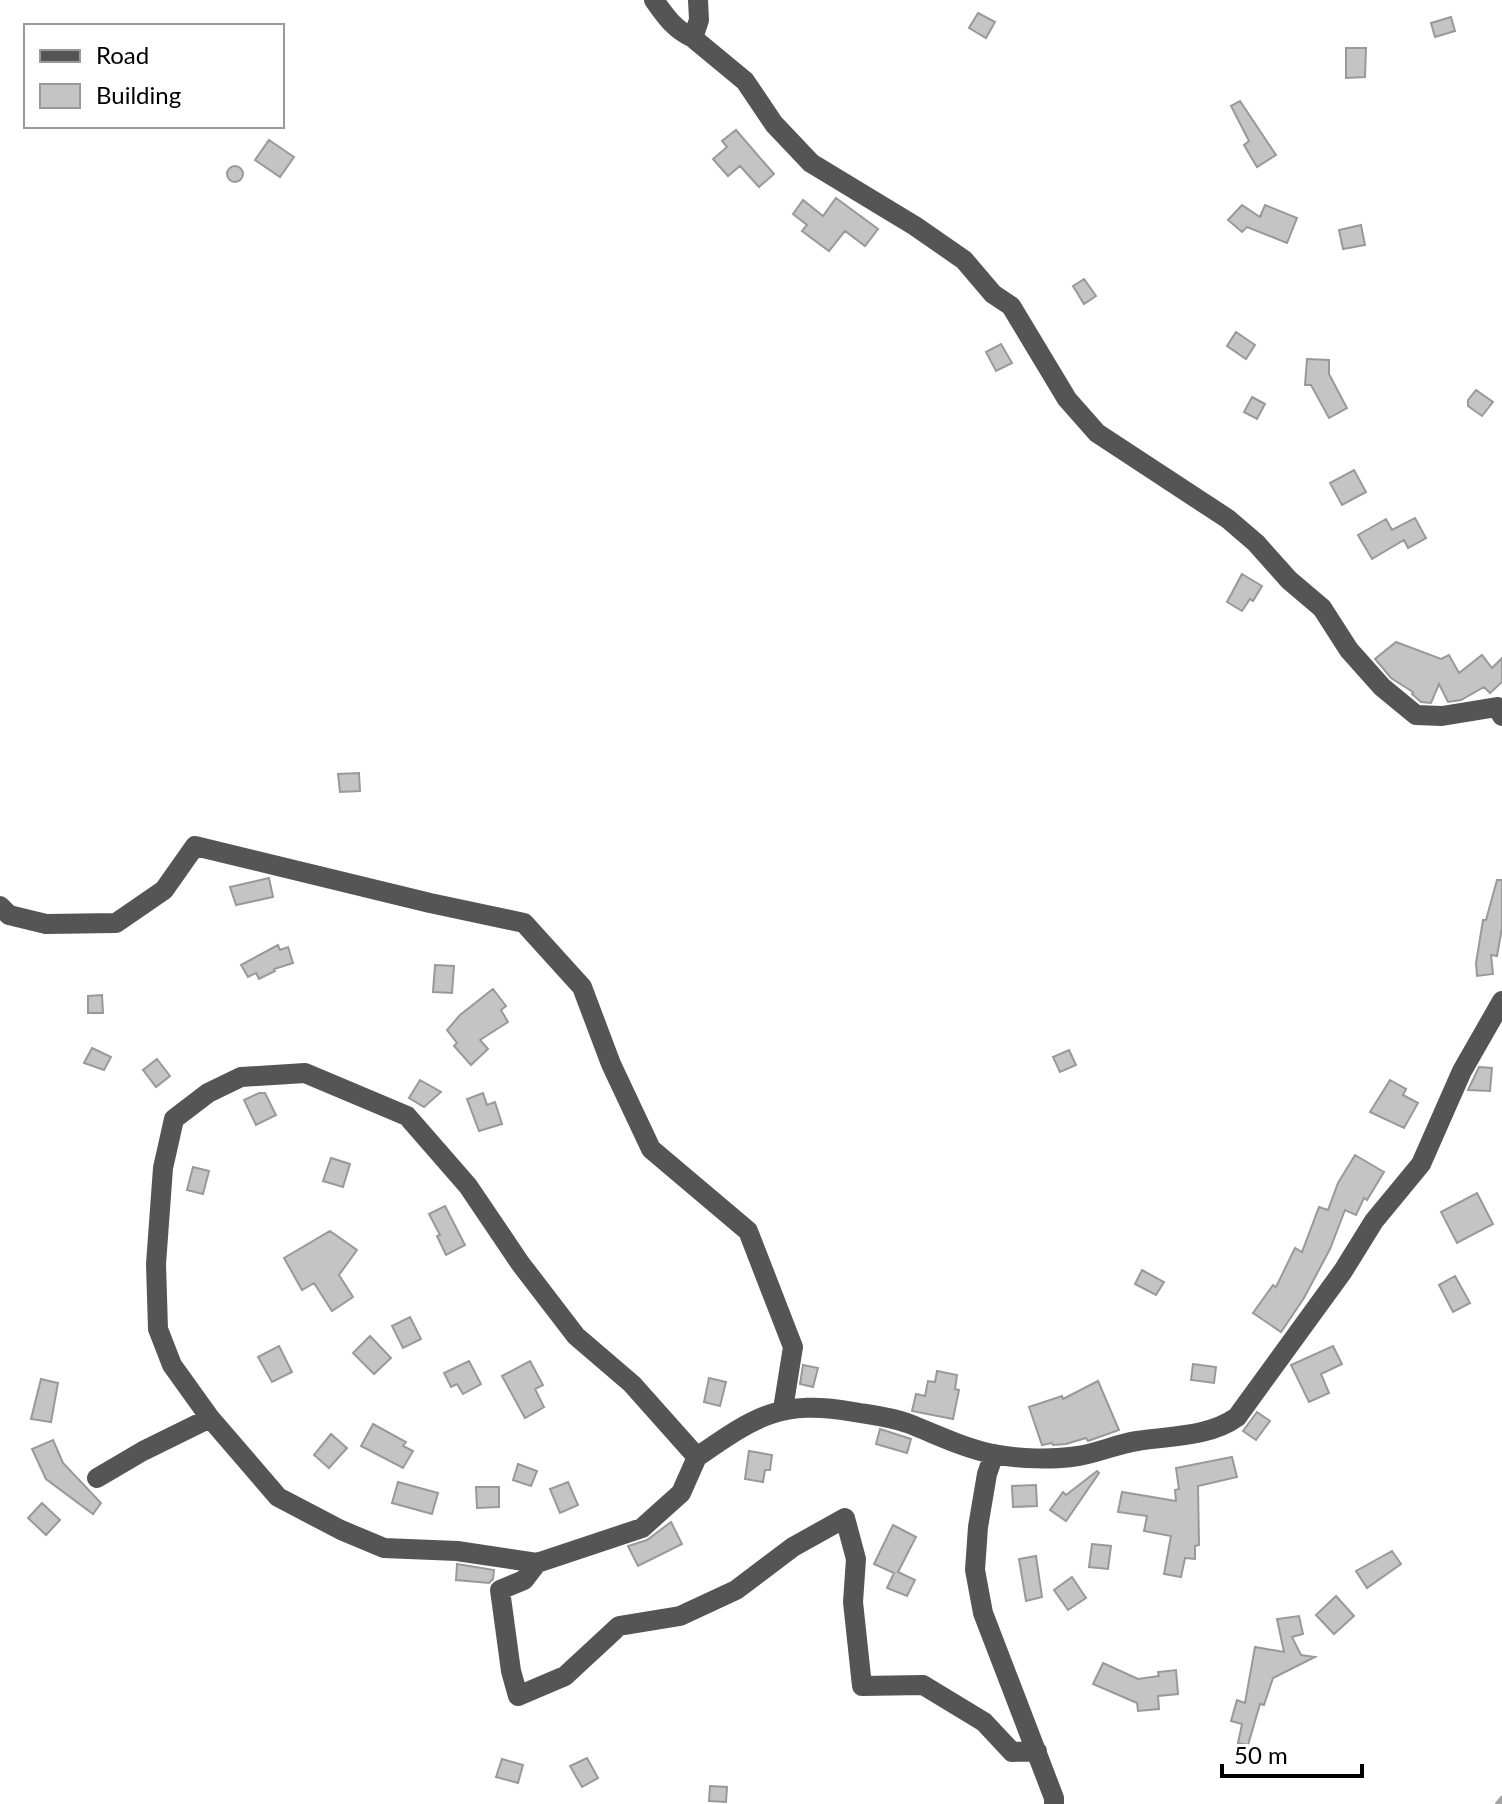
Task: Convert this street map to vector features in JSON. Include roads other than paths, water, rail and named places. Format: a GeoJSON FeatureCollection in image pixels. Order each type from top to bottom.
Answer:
{"type":"FeatureCollection","features":[{"type":"Feature","properties":{"kind":"street"},"geometry":{"type":"LineString","coordinates":[[654,0],[671,24],[745,81],[774,124],[811,163],[915,226],[964,260],[993,294],[1011,306],[1067,399],[1097,433],[1228,519],[1256,543],[1289,580],[1322,608],[1349,650],[1382,687],[1416,715],[1442,716],[1497,707],[1502,716]]}},
{"type":"Feature","properties":{"kind":"street"},"geometry":{"type":"LineString","coordinates":[[693,38],[699,20],[698,0]]}},
{"type":"Feature","properties":{"kind":"street"},"geometry":{"type":"LineString","coordinates":[[0,906],[9,915],[46,924],[116,923],[164,890],[195,846],[524,923],[582,987],[611,1064],[651,1149],[748,1231],[793,1347],[783,1409]]}},
{"type":"Feature","properties":{"kind":"street"},"geometry":{"type":"LineString","coordinates":[[697,1457],[632,1384],[576,1336],[520,1263],[468,1186],[407,1116],[305,1073],[241,1077],[208,1093],[174,1119],[163,1168],[157,1248],[158,1329],[172,1365],[210,1418],[278,1497],[341,1530],[384,1548],[457,1551],[537,1563],[642,1528],[681,1493],[697,1457],[748,1423],[783,1409],[807,1406],[872,1414],[905,1422],[956,1443],[994,1454],[1052,1457],[1080,1456],[1129,1442],[1209,1430],[1237,1417],[1343,1271],[1374,1221],[1421,1164],[1467,1060],[1502,1001]]}},
{"type":"Feature","properties":{"kind":"street"},"geometry":{"type":"LineString","coordinates":[[97,1478],[210,1418]]}},
{"type":"Feature","properties":{"kind":"street"},"geometry":{"type":"LineString","coordinates":[[994,1454],[987,1474],[978,1527],[975,1570],[983,1613],[1037,1751],[1054,1804]]}},
{"type":"Feature","properties":{"kind":"street"},"geometry":{"type":"LineString","coordinates":[[537,1563],[524,1580],[500,1590],[511,1671],[518,1696],[565,1676],[619,1626],[680,1616],[736,1590],[793,1547],[845,1518],[856,1559],[853,1602],[862,1686],[923,1685],[984,1722],[1012,1752],[1037,1751]]}},
{"type":"Feature","properties":{"kind":"waterway"},"geometry":{"type":"LineString","coordinates":[[1498,1804],[1502,1799]]}}]}
